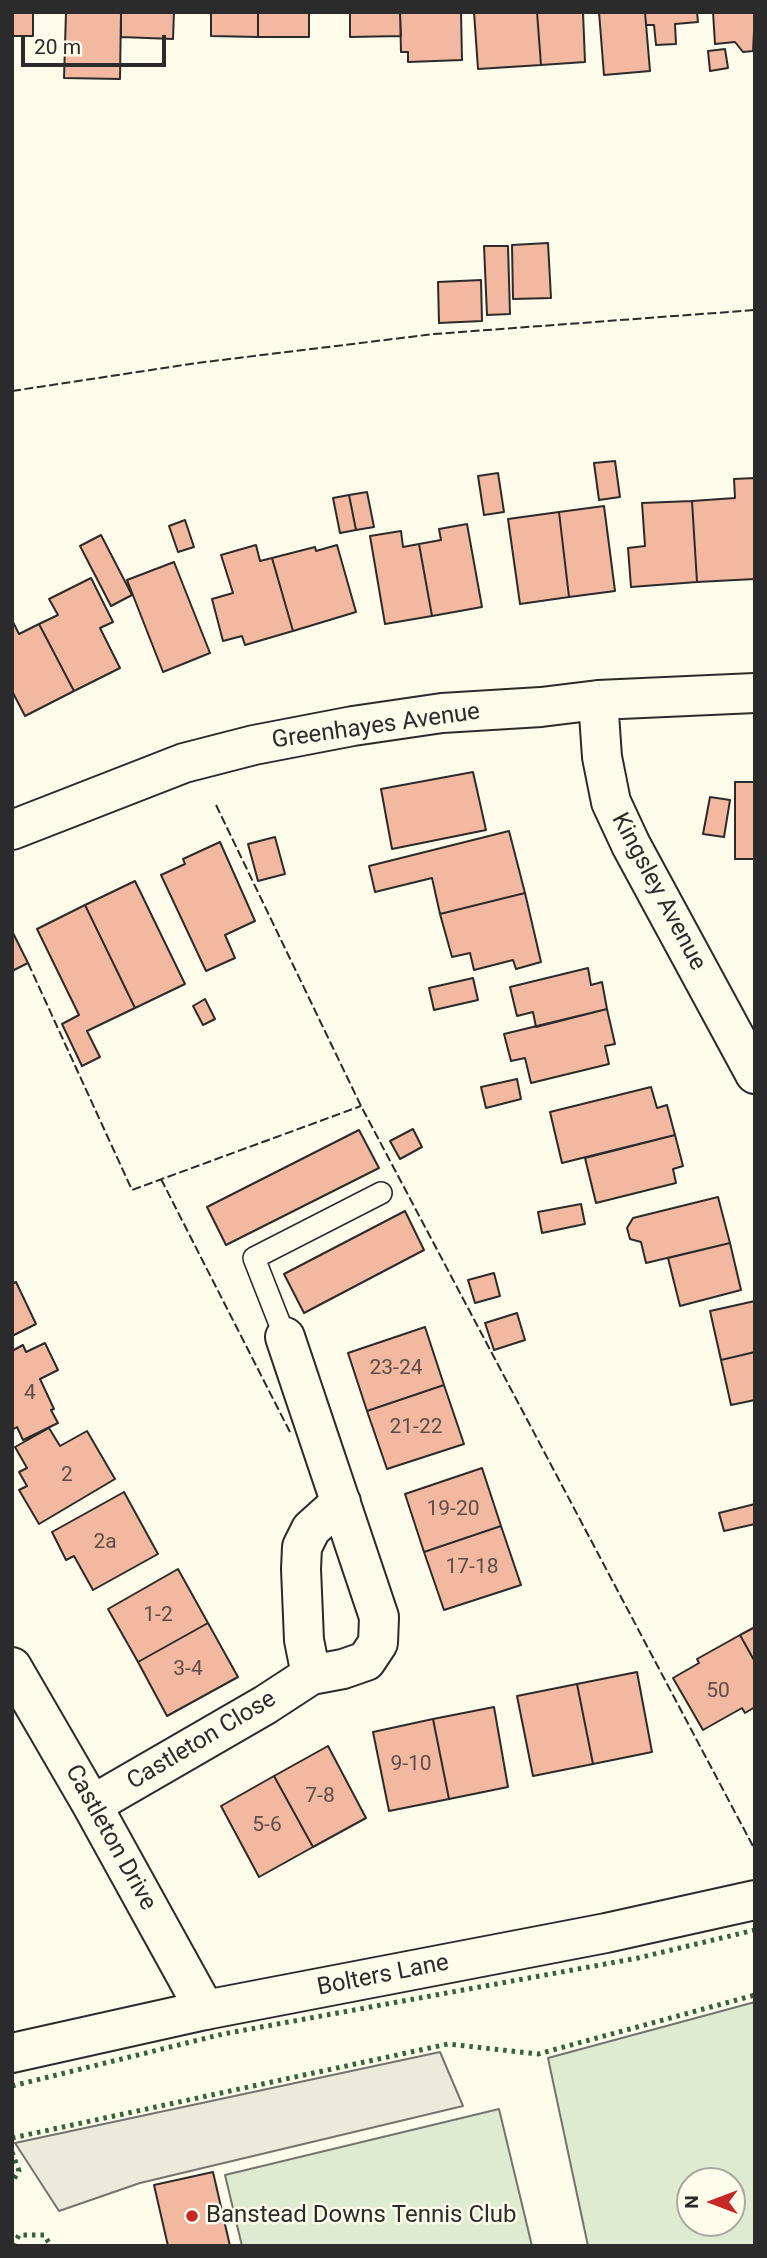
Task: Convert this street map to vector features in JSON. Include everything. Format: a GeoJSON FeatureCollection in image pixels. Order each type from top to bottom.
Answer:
{"type":"FeatureCollection","features":[{"type":"Feature","properties":{"kind":"street","name":"Greenhayes Avenue"},"geometry":{"type":"LineString","coordinates":[[12,830],[184,762],[353,726],[442,713],[541,707],[598,700],[755,694]]}},
{"type":"Feature","properties":{"kind":"street","name":"Kingsley Avenue"},"geometry":{"type":"LineString","coordinates":[[598,700],[602,757],[611,802],[631,845],[755,1074]]}},
{"type":"Feature","properties":{"kind":"street","name":"Castleton Close"},"geometry":{"type":"LineString","coordinates":[[92,1805],[265,1705],[311,1675],[366,1661],[378,1643],[379,1617],[285,1337]]}},
{"type":"Feature","properties":{"kind":"street"},"geometry":{"type":"LineString","coordinates":[[311,1675],[304,1640],[302,1547],[311,1529],[341,1502]]}},
{"type":"Feature","properties":{"kind":"street","name":"Castleton Drive"},"geometry":{"type":"LineString","coordinates":[[12,1667],[205,2010]]}},
{"type":"Feature","properties":{"kind":"street","name":"Bolters Lane"},"geometry":{"type":"LineString","coordinates":[[12,2053],[205,2010],[606,1933],[755,1900]]}},
{"type":"Feature","properties":{"kind":"lane"},"geometry":{"type":"LineString","coordinates":[[285,1337],[254,1258],[381,1194]]}},
{"type":"Feature","properties":{"kind":"green space"},"geometry":{"type":"Polygon","coordinates":[[[755,2002],[755,2246],[588,2246],[548,2058],[755,2002]]]}},
{"type":"Feature","properties":{"kind":"green space"},"geometry":{"type":"Polygon","coordinates":[[[499,2109],[532,2246],[242,2246],[225,2175],[499,2109]]]}},
{"type":"Feature","properties":{"kind":"shaded area"},"geometry":{"type":"Polygon","coordinates":[[[440,2052],[463,2106],[140,2183],[59,2211],[15,2143],[440,2052]]]}},
{"type":"Feature","properties":{"kind":"building"},"geometry":{"type":"Polygon","coordinates":[[[12,12],[33,12],[33,36],[12,36],[12,12]]]}},
{"type":"Feature","properties":{"kind":"building"},"geometry":{"type":"Polygon","coordinates":[[[66,12],[121,12],[120,79],[64,78],[66,12]]]}},
{"type":"Feature","properties":{"kind":"building"},"geometry":{"type":"Polygon","coordinates":[[[121,12],[174,12],[173,39],[121,37],[121,12]]]}},
{"type":"Feature","properties":{"kind":"building"},"geometry":{"type":"Polygon","coordinates":[[[211,12],[258,12],[258,37],[211,36],[211,12]]]}},
{"type":"Feature","properties":{"kind":"building"},"geometry":{"type":"Polygon","coordinates":[[[258,12],[309,12],[309,37],[258,37],[258,12]]]}},
{"type":"Feature","properties":{"kind":"building"},"geometry":{"type":"Polygon","coordinates":[[[350,12],[400,12],[401,36],[350,37],[350,12]]]}},
{"type":"Feature","properties":{"kind":"building"},"geometry":{"type":"Polygon","coordinates":[[[400,12],[461,12],[462,60],[408,62],[408,52],[401,52],[400,12]]]}},
{"type":"Feature","properties":{"kind":"building"},"geometry":{"type":"Polygon","coordinates":[[[474,12],[537,12],[541,65],[478,69],[474,12]]]}},
{"type":"Feature","properties":{"kind":"building"},"geometry":{"type":"Polygon","coordinates":[[[537,12],[583,12],[585,62],[541,65],[537,12]]]}},
{"type":"Feature","properties":{"kind":"building"},"geometry":{"type":"Polygon","coordinates":[[[599,12],[645,12],[650,71],[604,75],[599,12]]]}},
{"type":"Feature","properties":{"kind":"building"},"geometry":{"type":"Polygon","coordinates":[[[645,12],[697,12],[698,22],[675,24],[676,44],[656,45],[654,25],[646,25],[645,12]]]}},
{"type":"Feature","properties":{"kind":"building"},"geometry":{"type":"Polygon","coordinates":[[[713,12],[755,12],[753,51],[743,52],[735,42],[715,44],[713,12]]]}},
{"type":"Feature","properties":{"kind":"building"},"geometry":{"type":"Polygon","coordinates":[[[725,49],[728,68],[710,71],[708,51],[725,49]]]}},
{"type":"Feature","properties":{"kind":"building"},"geometry":{"type":"Polygon","coordinates":[[[548,243],[551,298],[513,299],[512,245],[548,243]]]}},
{"type":"Feature","properties":{"kind":"building"},"geometry":{"type":"Polygon","coordinates":[[[484,246],[508,246],[510,314],[487,315],[484,246]]]}},
{"type":"Feature","properties":{"kind":"building"},"geometry":{"type":"Polygon","coordinates":[[[481,280],[482,321],[439,323],[438,282],[481,280]]]}},
{"type":"Feature","properties":{"kind":"building"},"geometry":{"type":"Polygon","coordinates":[[[615,461],[620,497],[599,500],[594,463],[615,461]]]}},
{"type":"Feature","properties":{"kind":"building"},"geometry":{"type":"Polygon","coordinates":[[[498,473],[504,512],[484,515],[478,476],[498,473]]]}},
{"type":"Feature","properties":{"kind":"building"},"geometry":{"type":"Polygon","coordinates":[[[755,478],[755,579],[697,582],[692,501],[735,498],[734,479],[755,478]]]}},
{"type":"Feature","properties":{"kind":"building"},"geometry":{"type":"Polygon","coordinates":[[[367,492],[374,527],[356,530],[349,495],[367,492]]]}},
{"type":"Feature","properties":{"kind":"building"},"geometry":{"type":"Polygon","coordinates":[[[349,495],[356,530],[340,533],[333,498],[349,495]]]}},
{"type":"Feature","properties":{"kind":"building"},"geometry":{"type":"Polygon","coordinates":[[[692,501],[697,582],[631,587],[628,548],[645,546],[642,503],[692,501]]]}},
{"type":"Feature","properties":{"kind":"building"},"geometry":{"type":"Polygon","coordinates":[[[604,506],[615,591],[569,597],[559,512],[604,506]]]}},
{"type":"Feature","properties":{"kind":"building"},"geometry":{"type":"Polygon","coordinates":[[[559,512],[569,597],[520,604],[508,519],[559,512]]]}},
{"type":"Feature","properties":{"kind":"building"},"geometry":{"type":"Polygon","coordinates":[[[185,520],[194,547],[178,552],[169,526],[185,520]]]}},
{"type":"Feature","properties":{"kind":"building"},"geometry":{"type":"Polygon","coordinates":[[[467,524],[482,607],[432,616],[419,544],[441,540],[439,529],[467,524]]]}},
{"type":"Feature","properties":{"kind":"building"},"geometry":{"type":"Polygon","coordinates":[[[401,531],[403,547],[419,544],[432,616],[385,624],[370,536],[401,531]]]}},
{"type":"Feature","properties":{"kind":"building"},"geometry":{"type":"Polygon","coordinates":[[[101,535],[132,595],[111,606],[80,546],[101,535]]]}},
{"type":"Feature","properties":{"kind":"building"},"geometry":{"type":"Polygon","coordinates":[[[256,545],[260,561],[272,558],[293,631],[245,645],[242,636],[223,641],[212,599],[233,593],[221,555],[256,545]]]}},
{"type":"Feature","properties":{"kind":"building"},"geometry":{"type":"Polygon","coordinates":[[[337,545],[356,612],[293,631],[272,558],[315,547],[316,551],[337,545]]]}},
{"type":"Feature","properties":{"kind":"building"},"geometry":{"type":"Polygon","coordinates":[[[174,562],[210,653],[163,672],[127,580],[174,562]]]}},
{"type":"Feature","properties":{"kind":"building"},"geometry":{"type":"Polygon","coordinates":[[[91,578],[113,622],[100,628],[120,668],[74,691],[39,624],[58,615],[49,599],[91,578]]]}},
{"type":"Feature","properties":{"kind":"building"},"geometry":{"type":"Polygon","coordinates":[[[12,620],[19,634],[39,624],[74,691],[25,716],[12,691],[12,620]]]}},
{"type":"Feature","properties":{"kind":"building"},"geometry":{"type":"Polygon","coordinates":[[[473,772],[486,830],[392,849],[381,789],[473,772]]]}},
{"type":"Feature","properties":{"kind":"building"},"geometry":{"type":"Polygon","coordinates":[[[735,782],[755,782],[755,859],[735,859],[735,782]]]}},
{"type":"Feature","properties":{"kind":"building"},"geometry":{"type":"Polygon","coordinates":[[[710,797],[730,800],[724,837],[703,834],[710,797]]]}},
{"type":"Feature","properties":{"kind":"building"},"geometry":{"type":"Polygon","coordinates":[[[509,831],[525,893],[440,914],[432,878],[375,892],[369,866],[509,831]]]}},
{"type":"Feature","properties":{"kind":"building"},"geometry":{"type":"Polygon","coordinates":[[[275,837],[285,874],[258,881],[248,844],[275,837]]]}},
{"type":"Feature","properties":{"kind":"building"},"geometry":{"type":"Polygon","coordinates":[[[220,842],[255,921],[225,935],[235,958],[206,971],[161,875],[185,864],[183,859],[220,842]]]}},
{"type":"Feature","properties":{"kind":"building"},"geometry":{"type":"Polygon","coordinates":[[[135,881],[185,984],[135,1008],[85,905],[135,881]]]}},
{"type":"Feature","properties":{"kind":"building"},"geometry":{"type":"Polygon","coordinates":[[[525,893],[541,962],[516,969],[513,960],[474,970],[470,953],[452,957],[440,914],[525,893]]]}},
{"type":"Feature","properties":{"kind":"building"},"geometry":{"type":"Polygon","coordinates":[[[85,905],[135,1008],[87,1031],[100,1057],[82,1066],[62,1024],[79,1015],[37,929],[85,905]]]}},
{"type":"Feature","properties":{"kind":"building"},"geometry":{"type":"Polygon","coordinates":[[[12,931],[28,963],[12,971],[12,931]]]}},
{"type":"Feature","properties":{"kind":"building"},"geometry":{"type":"Polygon","coordinates":[[[588,968],[591,985],[602,982],[607,1009],[536,1027],[533,1012],[517,1016],[510,987],[588,968]]]}},
{"type":"Feature","properties":{"kind":"building"},"geometry":{"type":"Polygon","coordinates":[[[473,978],[478,1000],[434,1010],[429,988],[473,978]]]}},
{"type":"Feature","properties":{"kind":"building"},"geometry":{"type":"Polygon","coordinates":[[[205,999],[215,1019],[203,1025],[193,1006],[205,999]]]}},
{"type":"Feature","properties":{"kind":"building"},"geometry":{"type":"Polygon","coordinates":[[[607,1009],[615,1044],[605,1046],[609,1064],[531,1083],[525,1058],[511,1061],[504,1034],[607,1009]]]}},
{"type":"Feature","properties":{"kind":"building"},"geometry":{"type":"Polygon","coordinates":[[[517,1079],[521,1099],[486,1108],[481,1087],[517,1079]]]}},
{"type":"Feature","properties":{"kind":"building"},"geometry":{"type":"Polygon","coordinates":[[[651,1087],[657,1108],[667,1105],[675,1135],[562,1163],[550,1112],[651,1087]]]}},
{"type":"Feature","properties":{"kind":"building"},"geometry":{"type":"Polygon","coordinates":[[[413,1129],[422,1147],[400,1159],[390,1141],[413,1129]]]}},
{"type":"Feature","properties":{"kind":"building"},"geometry":{"type":"Polygon","coordinates":[[[359,1130],[379,1168],[226,1245],[207,1207],[359,1130]]]}},
{"type":"Feature","properties":{"kind":"building"},"geometry":{"type":"Polygon","coordinates":[[[675,1135],[683,1166],[673,1169],[676,1183],[596,1203],[585,1158],[675,1135]]]}},
{"type":"Feature","properties":{"kind":"building"},"geometry":{"type":"Polygon","coordinates":[[[718,1197],[730,1243],[646,1263],[641,1242],[630,1239],[627,1228],[633,1218],[718,1197]]]}},
{"type":"Feature","properties":{"kind":"building"},"geometry":{"type":"Polygon","coordinates":[[[581,1204],[585,1224],[542,1233],[538,1212],[581,1204]]]}},
{"type":"Feature","properties":{"kind":"building"},"geometry":{"type":"Polygon","coordinates":[[[405,1211],[424,1250],[304,1313],[284,1274],[405,1211]]]}},
{"type":"Feature","properties":{"kind":"building"},"geometry":{"type":"Polygon","coordinates":[[[730,1243],[741,1290],[680,1306],[668,1258],[730,1243]]]}},
{"type":"Feature","properties":{"kind":"building"},"geometry":{"type":"Polygon","coordinates":[[[494,1273],[500,1296],[475,1303],[468,1280],[494,1273]]]}},
{"type":"Feature","properties":{"kind":"building"},"geometry":{"type":"Polygon","coordinates":[[[16,1282],[36,1324],[12,1336],[12,1284],[16,1282]]]}},
{"type":"Feature","properties":{"kind":"building"},"geometry":{"type":"Polygon","coordinates":[[[755,1301],[755,1352],[721,1360],[710,1311],[755,1301]]]}},
{"type":"Feature","properties":{"kind":"building"},"geometry":{"type":"Polygon","coordinates":[[[517,1313],[525,1340],[494,1350],[485,1323],[517,1313]]]}},
{"type":"Feature","properties":{"kind":"building"},"geometry":{"type":"Polygon","coordinates":[[[425,1327],[444,1385],[367,1411],[348,1353],[425,1327]]]}},
{"type":"Feature","properties":{"kind":"building"},"geometry":{"type":"Polygon","coordinates":[[[45,1343],[58,1370],[40,1379],[58,1423],[23,1440],[17,1427],[12,1430],[12,1351],[23,1345],[26,1352],[45,1343]]]}},
{"type":"Feature","properties":{"kind":"building"},"geometry":{"type":"Polygon","coordinates":[[[755,1352],[755,1400],[731,1405],[721,1360],[755,1352]]]}},
{"type":"Feature","properties":{"kind":"building"},"geometry":{"type":"Polygon","coordinates":[[[444,1385],[464,1444],[387,1469],[367,1411],[444,1385]]]}},
{"type":"Feature","properties":{"kind":"building"},"geometry":{"type":"Polygon","coordinates":[[[49,1428],[60,1446],[87,1431],[115,1479],[39,1524],[19,1490],[27,1486],[19,1472],[27,1468],[15,1447],[49,1428]]]}},
{"type":"Feature","properties":{"kind":"building"},"geometry":{"type":"Polygon","coordinates":[[[482,1468],[501,1526],[424,1552],[405,1494],[482,1468]]]}},
{"type":"Feature","properties":{"kind":"building"},"geometry":{"type":"Polygon","coordinates":[[[124,1492],[158,1554],[93,1590],[74,1556],[66,1560],[52,1532],[124,1492]]]}},
{"type":"Feature","properties":{"kind":"building"},"geometry":{"type":"Polygon","coordinates":[[[755,1504],[755,1524],[724,1531],[719,1513],[755,1504]]]}},
{"type":"Feature","properties":{"kind":"building"},"geometry":{"type":"Polygon","coordinates":[[[501,1526],[521,1585],[444,1610],[424,1552],[501,1526]]]}},
{"type":"Feature","properties":{"kind":"building"},"geometry":{"type":"Polygon","coordinates":[[[178,1569],[208,1623],[138,1662],[108,1609],[178,1569]]]}},
{"type":"Feature","properties":{"kind":"building"},"geometry":{"type":"Polygon","coordinates":[[[208,1623],[238,1677],[167,1716],[138,1662],[208,1623]]]}},
{"type":"Feature","properties":{"kind":"building"},"geometry":{"type":"Polygon","coordinates":[[[755,1627],[755,1662],[740,1635],[755,1627]]]}},
{"type":"Feature","properties":{"kind":"building"},"geometry":{"type":"Polygon","coordinates":[[[740,1635],[755,1662],[755,1707],[745,1713],[742,1708],[703,1730],[673,1678],[699,1663],[697,1659],[740,1635]]]}},
{"type":"Feature","properties":{"kind":"building"},"geometry":{"type":"Polygon","coordinates":[[[637,1672],[652,1752],[593,1764],[577,1684],[637,1672]]]}},
{"type":"Feature","properties":{"kind":"building"},"geometry":{"type":"Polygon","coordinates":[[[577,1684],[593,1764],[533,1776],[517,1696],[577,1684]]]}},
{"type":"Feature","properties":{"kind":"building"},"geometry":{"type":"Polygon","coordinates":[[[494,1707],[508,1787],[449,1799],[433,1719],[494,1707]]]}},
{"type":"Feature","properties":{"kind":"building"},"geometry":{"type":"Polygon","coordinates":[[[433,1719],[449,1799],[389,1811],[373,1732],[433,1719]]]}},
{"type":"Feature","properties":{"kind":"building"},"geometry":{"type":"Polygon","coordinates":[[[328,1746],[366,1818],[313,1847],[274,1776],[328,1746]]]}},
{"type":"Feature","properties":{"kind":"building"},"geometry":{"type":"Polygon","coordinates":[[[274,1776],[313,1847],[259,1877],[221,1806],[274,1776]]]}},
{"type":"Feature","properties":{"kind":"building","name":"Banstead Downs Tennis Club"},"geometry":{"type":"Polygon","coordinates":[[[213,2172],[230,2246],[168,2246],[154,2185],[213,2172]]]}},
{"type":"Feature","properties":{"kind":"hedge"},"geometry":{"type":"LineString","coordinates":[[12,2086],[223,2034],[638,1958],[755,1930]]}},
{"type":"Feature","properties":{"kind":"hedge"},"geometry":{"type":"LineString","coordinates":[[12,2138],[448,2044],[538,2054],[755,1995]]}},
{"type":"Feature","properties":{"kind":"hedge"},"geometry":{"type":"LineString","coordinates":[[12,2152],[19,2171],[12,2182]]}},
{"type":"Feature","properties":{"kind":"hedge"},"geometry":{"type":"LineString","coordinates":[[13,2246],[19,2235],[44,2235],[51,2246]]}},
{"type":"Feature","properties":{"kind":"fence"},"geometry":{"type":"LineString","coordinates":[[12,391],[197,363],[434,334],[755,310]]}},
{"type":"Feature","properties":{"kind":"fence"},"geometry":{"type":"LineString","coordinates":[[216,805],[361,1106],[755,1850]]}},
{"type":"Feature","properties":{"kind":"fence"},"geometry":{"type":"LineString","coordinates":[[28,963],[132,1190],[361,1106]]}},
{"type":"Feature","properties":{"kind":"fence"},"geometry":{"type":"LineString","coordinates":[[161,1179],[291,1434]]}},
{"type":"Feature","properties":{"kind":"place","name":"Banstead Downs Tennis Club"},"geometry":{"type":"Point","coordinates":[192,2216]}}]}
